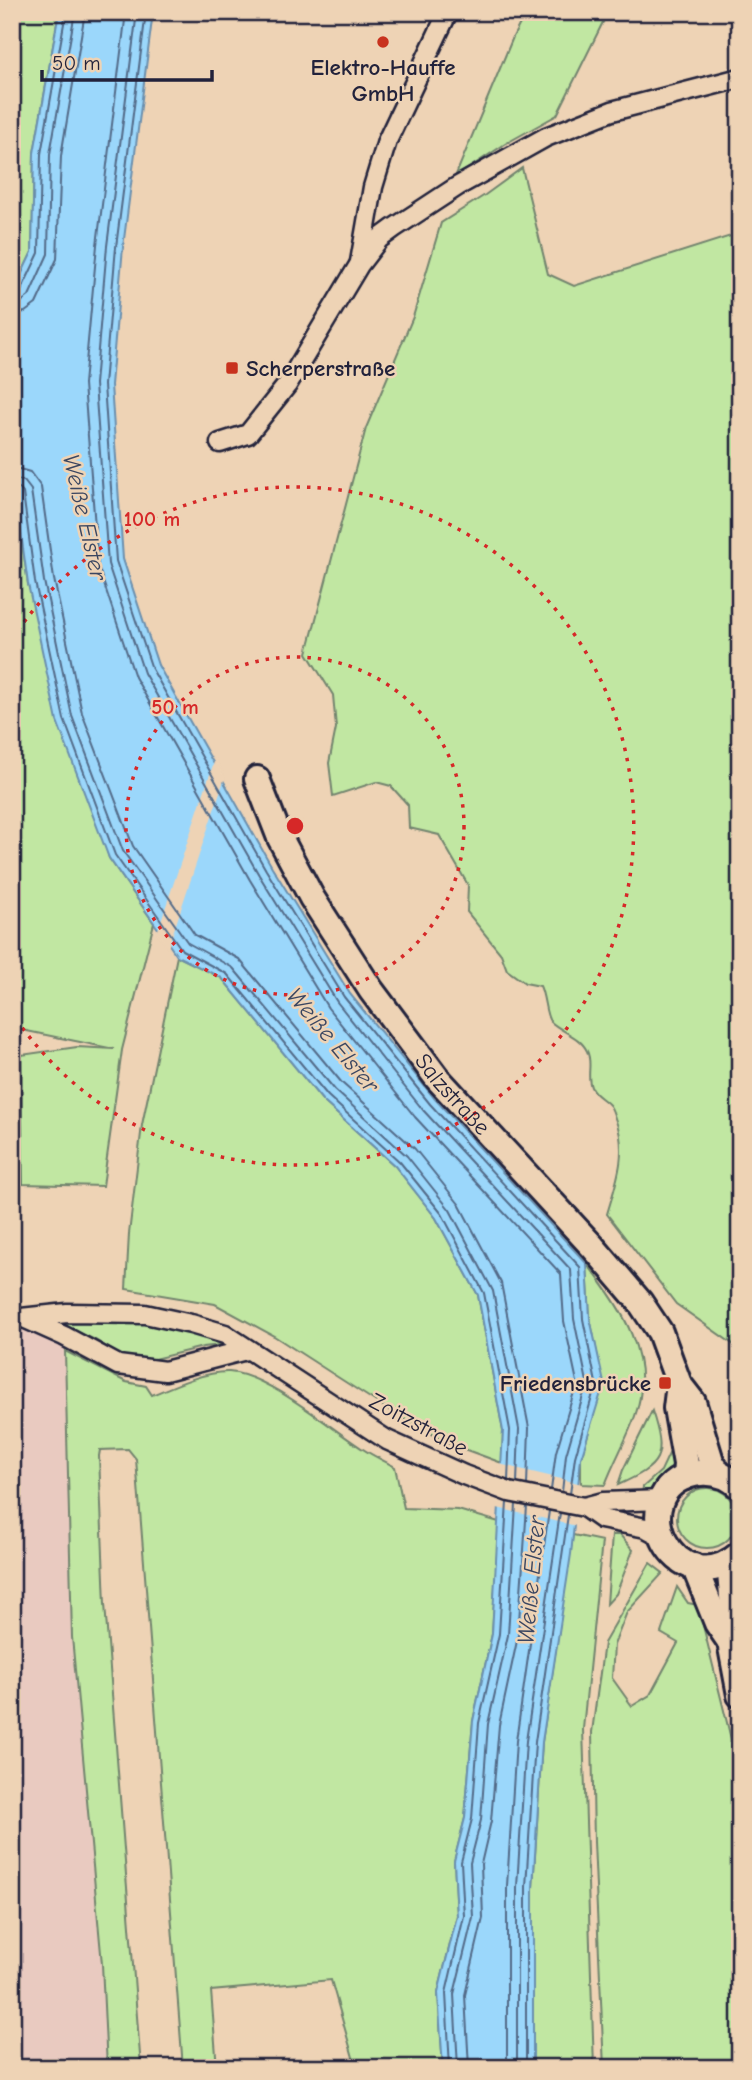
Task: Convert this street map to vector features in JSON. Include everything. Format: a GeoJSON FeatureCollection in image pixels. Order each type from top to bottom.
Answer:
{"type":"FeatureCollection","features":[{"type":"Feature","properties":{"kind":"main road","name":"Salzstraße"},"geometry":{"type":"LineString","coordinates":[[257,779],[281,838],[312,898],[371,990],[438,1078],[640,1302],[660,1332],[679,1384],[692,1402],[711,1461],[734,1483]]}},
{"type":"Feature","properties":{"kind":"main road","name":"Salzstraße"},"geometry":{"type":"LineString","coordinates":[[679,1384],[676,1408],[686,1464],[685,1477]]}},
{"type":"Feature","properties":{"kind":"main road"},"geometry":{"type":"LineString","coordinates":[[734,1483],[703,1473],[685,1477],[670,1489],[663,1500],[658,1521],[660,1536],[673,1555],[694,1566],[712,1567],[734,1558],[734,1619],[730,1642],[740,1695]]}},
{"type":"Feature","properties":{"kind":"main road"},"geometry":{"type":"LineString","coordinates":[[694,1566],[717,1623],[730,1642]]}},
{"type":"Feature","properties":{"kind":"street"},"geometry":{"type":"LineString","coordinates":[[359,265],[373,187],[387,141],[448,12]]}},
{"type":"Feature","properties":{"kind":"street"},"geometry":{"type":"LineString","coordinates":[[220,443],[248,434],[287,385],[359,265],[379,239],[394,228],[458,186],[545,137],[612,111],[740,78]]}},
{"type":"Feature","properties":{"kind":"street","name":"Zoitzstraße"},"geometry":{"type":"LineString","coordinates":[[19,1319],[67,1313],[145,1314],[225,1335],[387,1440],[509,1492],[584,1507],[601,1519],[646,1528],[660,1536]]}},
{"type":"Feature","properties":{"kind":"street","name":"Zoitzstraße"},"geometry":{"type":"LineString","coordinates":[[19,1319],[64,1336],[118,1365],[165,1371],[246,1350]]}},
{"type":"Feature","properties":{"kind":"street","name":"Zoitzstraße"},"geometry":{"type":"LineString","coordinates":[[584,1507],[603,1502],[663,1500]]}},
{"type":"Feature","properties":{"kind":"shaded area"},"geometry":{"type":"Polygon","coordinates":[[[12,1319],[64,1343],[72,1637],[102,1964],[107,2068],[12,2068],[12,1319]]]}},
{"type":"Feature","properties":{"kind":"green space"},"geometry":{"type":"Polygon","coordinates":[[[12,12],[59,12],[34,153],[32,252],[12,294],[12,12]]]}},
{"type":"Feature","properties":{"kind":"green space"},"geometry":{"type":"Polygon","coordinates":[[[526,12],[608,12],[557,115],[505,144],[455,177],[513,37],[526,12]]]}},
{"type":"Feature","properties":{"kind":"green space"},"geometry":{"type":"Polygon","coordinates":[[[522,168],[548,274],[574,286],[740,233],[740,1349],[676,1304],[607,1214],[619,1168],[621,1145],[611,1108],[591,1087],[587,1051],[580,1042],[550,1021],[540,986],[525,983],[507,970],[501,954],[467,912],[468,885],[439,835],[409,828],[408,805],[391,786],[376,782],[333,796],[329,763],[336,728],[333,695],[307,653],[366,428],[413,317],[441,223],[522,168]]]}},
{"type":"Feature","properties":{"kind":"green space"},"geometry":{"type":"Polygon","coordinates":[[[12,469],[28,584],[109,858],[154,923],[122,1050],[103,1186],[23,1184],[21,1055],[77,1047],[114,1049],[12,1028],[12,469]]]}},
{"type":"Feature","properties":{"kind":"green space"},"geometry":{"type":"Polygon","coordinates":[[[177,956],[222,978],[323,1101],[395,1166],[436,1218],[478,1295],[503,1431],[502,1463],[453,1445],[398,1416],[274,1336],[215,1304],[126,1289],[129,1234],[142,1125],[177,956]]]}},
{"type":"Feature","properties":{"kind":"green space"},"geometry":{"type":"Polygon","coordinates":[[[587,1264],[612,1297],[632,1334],[641,1374],[635,1416],[605,1485],[581,1484],[581,1458],[603,1383],[590,1318],[587,1264]]]}},
{"type":"Feature","properties":{"kind":"green space"},"geometry":{"type":"Polygon","coordinates":[[[61,1319],[150,1323],[219,1341],[221,1345],[150,1360],[125,1358],[61,1324],[61,1319]]]}},
{"type":"Feature","properties":{"kind":"green space"},"geometry":{"type":"Polygon","coordinates":[[[65,1351],[126,1382],[146,1386],[152,1395],[210,1374],[229,1372],[244,1375],[298,1403],[367,1452],[395,1467],[404,1508],[458,1510],[499,1522],[492,1634],[473,1721],[465,1818],[454,1861],[457,1915],[438,1993],[443,2068],[356,2068],[331,1980],[211,1991],[217,2068],[183,2068],[136,1459],[128,1449],[100,1450],[99,1456],[105,1604],[141,2068],[107,2068],[102,1964],[72,1637],[65,1351]]]}},
{"type":"Feature","properties":{"kind":"green space"},"geometry":{"type":"Polygon","coordinates":[[[652,1411],[659,1439],[657,1458],[644,1471],[618,1485],[623,1470],[652,1411]]]}},
{"type":"Feature","properties":{"kind":"green space"},"geometry":{"type":"Polygon","coordinates":[[[675,1441],[677,1461],[671,1474],[658,1486],[642,1493],[643,1487],[661,1471],[675,1441]]]}},
{"type":"Feature","properties":{"kind":"green space"},"geometry":{"type":"Polygon","coordinates":[[[707,1488],[719,1490],[732,1501],[737,1518],[735,1530],[724,1543],[707,1548],[695,1546],[682,1535],[677,1518],[679,1506],[690,1493],[707,1488]]]}},
{"type":"Feature","properties":{"kind":"green space"},"geometry":{"type":"Polygon","coordinates":[[[573,1535],[602,1541],[583,1729],[594,2068],[533,2068],[533,1889],[542,1742],[573,1535]]]}},
{"type":"Feature","properties":{"kind":"green space"},"geometry":{"type":"Polygon","coordinates":[[[612,1535],[620,1535],[633,1550],[616,1594],[607,1604],[612,1535]]]}},
{"type":"Feature","properties":{"kind":"green space"},"geometry":{"type":"Polygon","coordinates":[[[650,1563],[663,1573],[627,1612],[614,1645],[612,1678],[632,1706],[650,1695],[678,1643],[661,1633],[677,1587],[688,1603],[698,1605],[740,1787],[740,2068],[604,2068],[592,1732],[604,1643],[650,1563]]]}},
{"type":"Feature","properties":{"kind":"water","name":"Weiße Elster"},"geometry":{"type":"Polygon","coordinates":[[[59,12],[153,12],[123,247],[111,385],[123,559],[158,665],[272,867],[350,994],[435,1099],[587,1264],[590,1318],[604,1383],[581,1458],[571,1554],[542,1742],[533,1887],[533,2068],[443,2068],[438,1993],[457,1916],[454,1861],[465,1818],[473,1721],[492,1634],[503,1431],[478,1295],[436,1218],[395,1166],[323,1101],[222,978],[177,956],[109,858],[57,721],[28,584],[12,469],[12,294],[32,252],[34,153],[59,12]]]}},
{"type":"Feature","properties":{"kind":"pier"},"geometry":{"type":"Polygon","coordinates":[[[215,759],[225,777],[168,948],[157,933],[215,759]]]}},
{"type":"Feature","properties":{"kind":"pier"},"geometry":{"type":"Polygon","coordinates":[[[499,1464],[582,1484],[577,1526],[497,1508],[499,1464]]]}},
{"type":"Feature","properties":{"kind":"place","name":"Elektro-Hauffe GmbH"},"geometry":{"type":"Point","coordinates":[383,42]}},
{"type":"Feature","properties":{"kind":"place","name":"Scherperstraße"},"geometry":{"type":"Point","coordinates":[232,368]}},
{"type":"Feature","properties":{"kind":"place","name":"Friedensbrücke"},"geometry":{"type":"Point","coordinates":[665,1383]}}]}
